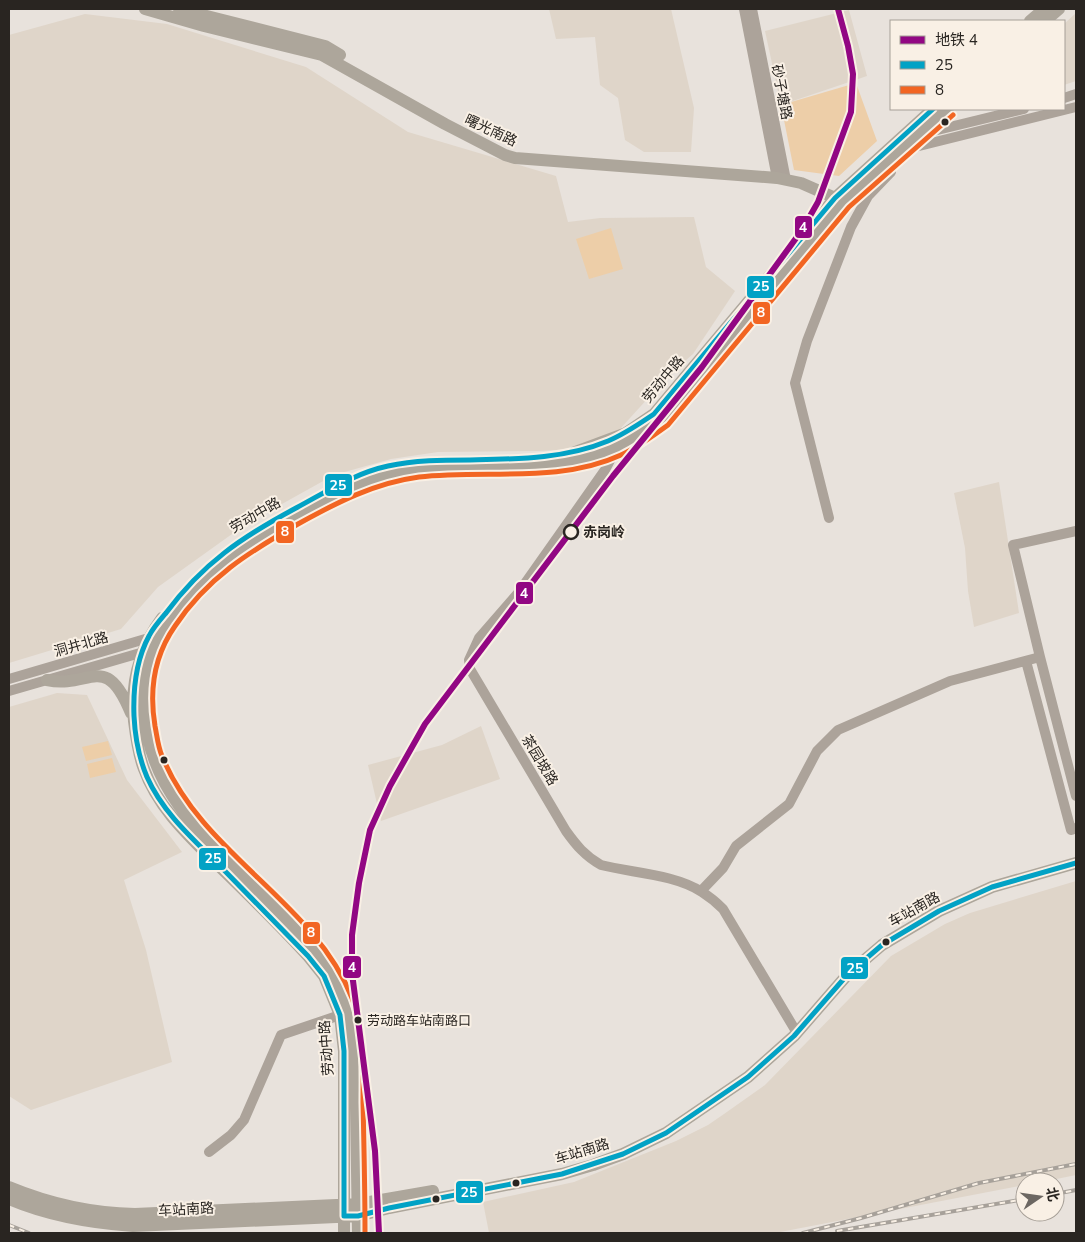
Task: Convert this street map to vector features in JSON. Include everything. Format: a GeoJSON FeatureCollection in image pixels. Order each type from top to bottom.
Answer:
{"type":"FeatureCollection","features":[{"type":"Feature","properties":{"kind":"main road","name":"曙光南路"},"geometry":{"type":"LineString","coordinates":[[146,9],[206,17]]}},
{"type":"Feature","properties":{"kind":"main road","name":"曙光南路"},"geometry":{"type":"LineString","coordinates":[[179,9],[324,46],[508,150],[781,175],[843,197]]}},
{"type":"Feature","properties":{"kind":"main road"},"geometry":{"type":"LineString","coordinates":[[1031,20],[1044,9]]}},
{"type":"Feature","properties":{"kind":"main road"},"geometry":{"type":"LineString","coordinates":[[1046,20],[1059,9]]}},
{"type":"Feature","properties":{"kind":"main road","name":"劳动中路"},"geometry":{"type":"LineString","coordinates":[[344,1233],[344,1014],[324,976],[308,956],[170,815],[156,795],[144,770],[135,722],[135,678],[148,646],[184,589],[225,551],[259,529],[356,476],[380,468],[421,461],[559,456],[587,449],[626,433],[654,414],[843,197],[901,144],[932,110]]}},
{"type":"Feature","properties":{"kind":"main road","name":"劳动中路"},"geometry":{"type":"LineString","coordinates":[[901,144],[920,134],[947,110]]}},
{"type":"Feature","properties":{"kind":"main road","name":"劳动中路"},"geometry":{"type":"LineString","coordinates":[[148,646],[160,635],[173,614],[189,594],[240,549],[337,493],[357,484],[410,471],[562,463],[584,459],[616,449],[638,436],[662,420],[843,197]]}},
{"type":"Feature","properties":{"kind":"main road","name":"劳动中路"},"geometry":{"type":"LineString","coordinates":[[148,646],[149,661],[145,690],[145,723],[153,755],[166,787],[192,823],[314,948],[332,975],[355,1052],[358,1233]]}},
{"type":"Feature","properties":{"kind":"main road"},"geometry":{"type":"LineString","coordinates":[[47,680],[60,683],[92,675],[106,677],[119,687],[135,722]]}},
{"type":"Feature","properties":{"kind":"main road","name":"车站南路"},"geometry":{"type":"LineString","coordinates":[[795,1030],[844,969],[879,939],[935,907],[992,882],[1076,857]]}},
{"type":"Feature","properties":{"kind":"main road","name":"车站南路"},"geometry":{"type":"LineString","coordinates":[[9,1187],[56,1204],[115,1214],[344,1211],[358,1210],[561,1166],[619,1147],[663,1126],[684,1113],[743,1071],[795,1030],[848,974],[882,944],[905,930],[939,911],[992,887],[1076,863]]}},
{"type":"Feature","properties":{"kind":"main road","name":"车站南路"},"geometry":{"type":"LineString","coordinates":[[9,1199],[43,1212],[107,1224],[160,1225],[298,1212]]}},
{"type":"Feature","properties":{"kind":"street","name":"砂子塘路"},"geometry":{"type":"LineString","coordinates":[[744,9],[781,175]]}},
{"type":"Feature","properties":{"kind":"street","name":"砂子塘路"},"geometry":{"type":"LineString","coordinates":[[752,9],[781,175]]}},
{"type":"Feature","properties":{"kind":"street"},"geometry":{"type":"LineString","coordinates":[[920,134],[1020,110]]}},
{"type":"Feature","properties":{"kind":"street"},"geometry":{"type":"LineString","coordinates":[[901,144],[1062,110]]}},
{"type":"Feature","properties":{"kind":"street"},"geometry":{"type":"LineString","coordinates":[[829,518],[795,383],[807,341],[851,226],[868,196],[891,172]]}},
{"type":"Feature","properties":{"kind":"street","name":"茶园坡路"},"geometry":{"type":"LineString","coordinates":[[626,433],[606,470],[519,592],[479,638],[469,660],[470,669],[578,848],[590,859],[601,865],[674,881],[701,891],[723,909],[795,1030]]}},
{"type":"Feature","properties":{"kind":"street"},"geometry":{"type":"LineString","coordinates":[[1076,531],[1014,544],[1040,657],[1076,796]]}},
{"type":"Feature","properties":{"kind":"street","name":"洞井北路"},"geometry":{"type":"LineString","coordinates":[[9,679],[148,646]]}},
{"type":"Feature","properties":{"kind":"street","name":"洞井北路"},"geometry":{"type":"LineString","coordinates":[[9,691],[148,646]]}},
{"type":"Feature","properties":{"kind":"street"},"geometry":{"type":"LineString","coordinates":[[701,891],[723,868],[736,846],[789,804],[817,752],[838,730],[950,681],[1040,657]]}},
{"type":"Feature","properties":{"kind":"street"},"geometry":{"type":"LineString","coordinates":[[1026,661],[1071,830],[1076,828]]}},
{"type":"Feature","properties":{"kind":"street"},"geometry":{"type":"LineString","coordinates":[[209,1152],[230,1135],[244,1120],[281,1035],[344,1014]]}},
{"type":"Feature","properties":{"kind":"shaded area"},"geometry":{"type":"Polygon","coordinates":[[[549,9],[671,9],[694,108],[691,152],[644,152],[625,140],[618,98],[600,85],[595,37],[556,39],[549,9]]]}},
{"type":"Feature","properties":{"kind":"shaded area"},"geometry":{"type":"Polygon","coordinates":[[[849,10],[867,76],[781,105],[765,31],[849,10]]]}},
{"type":"Feature","properties":{"kind":"shaded area"},"geometry":{"type":"Polygon","coordinates":[[[1076,13],[1076,81],[1065,85],[1065,23],[1076,13]]]}},
{"type":"Feature","properties":{"kind":"shaded area"},"geometry":{"type":"Polygon","coordinates":[[[85,14],[167,24],[306,67],[408,132],[556,176],[568,222],[600,218],[694,217],[706,267],[735,291],[693,354],[670,374],[620,429],[594,442],[560,450],[438,452],[391,459],[334,475],[246,524],[158,587],[121,629],[9,663],[9,35],[85,14]]]}},
{"type":"Feature","properties":{"kind":"shaded area"},"geometry":{"type":"Polygon","coordinates":[[[856,83],[877,141],[839,176],[794,170],[781,105],[856,83]]]}},
{"type":"Feature","properties":{"kind":"shaded area"},"geometry":{"type":"Polygon","coordinates":[[[611,228],[623,269],[589,279],[576,239],[611,228]]]}},
{"type":"Feature","properties":{"kind":"shaded area"},"geometry":{"type":"Polygon","coordinates":[[[999,482],[1019,613],[974,627],[968,591],[965,548],[954,493],[999,482]]]}},
{"type":"Feature","properties":{"kind":"shaded area"},"geometry":{"type":"Polygon","coordinates":[[[57,693],[87,695],[127,780],[182,852],[124,880],[146,950],[172,1062],[31,1110],[9,1096],[9,707],[57,693]]]}},
{"type":"Feature","properties":{"kind":"shaded area"},"geometry":{"type":"Polygon","coordinates":[[[481,726],[500,779],[381,821],[368,765],[442,745],[481,726]]]}},
{"type":"Feature","properties":{"kind":"shaded area"},"geometry":{"type":"Polygon","coordinates":[[[108,741],[112,755],[86,761],[82,747],[108,741]]]}},
{"type":"Feature","properties":{"kind":"shaded area"},"geometry":{"type":"Polygon","coordinates":[[[112,758],[116,772],[90,778],[87,764],[112,758]]]}},
{"type":"Feature","properties":{"kind":"shaded area"},"geometry":{"type":"Polygon","coordinates":[[[1076,881],[1076,1175],[1065,1177],[1065,1172],[1015,1172],[1015,1187],[775,1233],[489,1233],[483,1202],[574,1182],[676,1141],[708,1125],[765,1085],[891,956],[945,924],[970,913],[1076,881]]]}},
{"type":"Feature","properties":{"kind":"railway"},"geometry":{"type":"LineString","coordinates":[[803,1233],[979,1183],[1076,1164]]}},
{"type":"Feature","properties":{"kind":"railway"},"geometry":{"type":"LineString","coordinates":[[1065,1192],[1076,1190]]}},
{"type":"Feature","properties":{"kind":"railway"},"geometry":{"type":"LineString","coordinates":[[837,1231],[1015,1201]]}},
{"type":"Feature","properties":{"kind":"railway"},"geometry":{"type":"LineString","coordinates":[[9,1225],[29,1233]]}},
{"type":"Feature","properties":{"kind":"metro line","name":"4"},"geometry":{"type":"LineString","coordinates":[[379,1233],[375,1151],[352,973],[352,935],[359,883],[370,830],[390,786],[425,724],[613,476],[702,367],[802,230],[818,202],[851,112],[853,74],[838,9]]}},
{"type":"Feature","properties":{"kind":"transit line","name":"25"},"geometry":{"type":"LineString","coordinates":[[932,110],[835,198],[654,414],[632,429],[592,447],[558,455],[487,460],[419,461],[376,469],[341,484],[276,519],[241,541],[209,565],[180,595],[155,627],[141,655],[134,695],[138,747],[147,777],[170,814],[308,956],[324,976],[340,1015],[344,1051],[344,1216],[358,1216],[389,1208],[562,1174],[623,1154],[666,1133],[748,1077],[794,1036],[848,974],[882,945],[939,911],[992,887],[1076,863]]}},
{"type":"Feature","properties":{"kind":"transit line","name":"8"},"geometry":{"type":"LineString","coordinates":[[365,1233],[363,1063],[359,1023],[352,998],[335,964],[312,933],[203,822],[180,791],[162,756],[153,713],[153,686],[158,661],[168,637],[187,609],[215,580],[230,568],[298,524],[356,495],[386,484],[419,477],[547,473],[572,470],[597,464],[621,455],[645,441],[668,425],[849,207],[953,115]]}},
{"type":"Feature","properties":{"kind":"place","name":"赤岗岭"},"geometry":{"type":"Point","coordinates":[571,532]}},
{"type":"Feature","properties":{"kind":"place","name":"劳动路车站南路口"},"geometry":{"type":"Point","coordinates":[358,1020]}}]}
